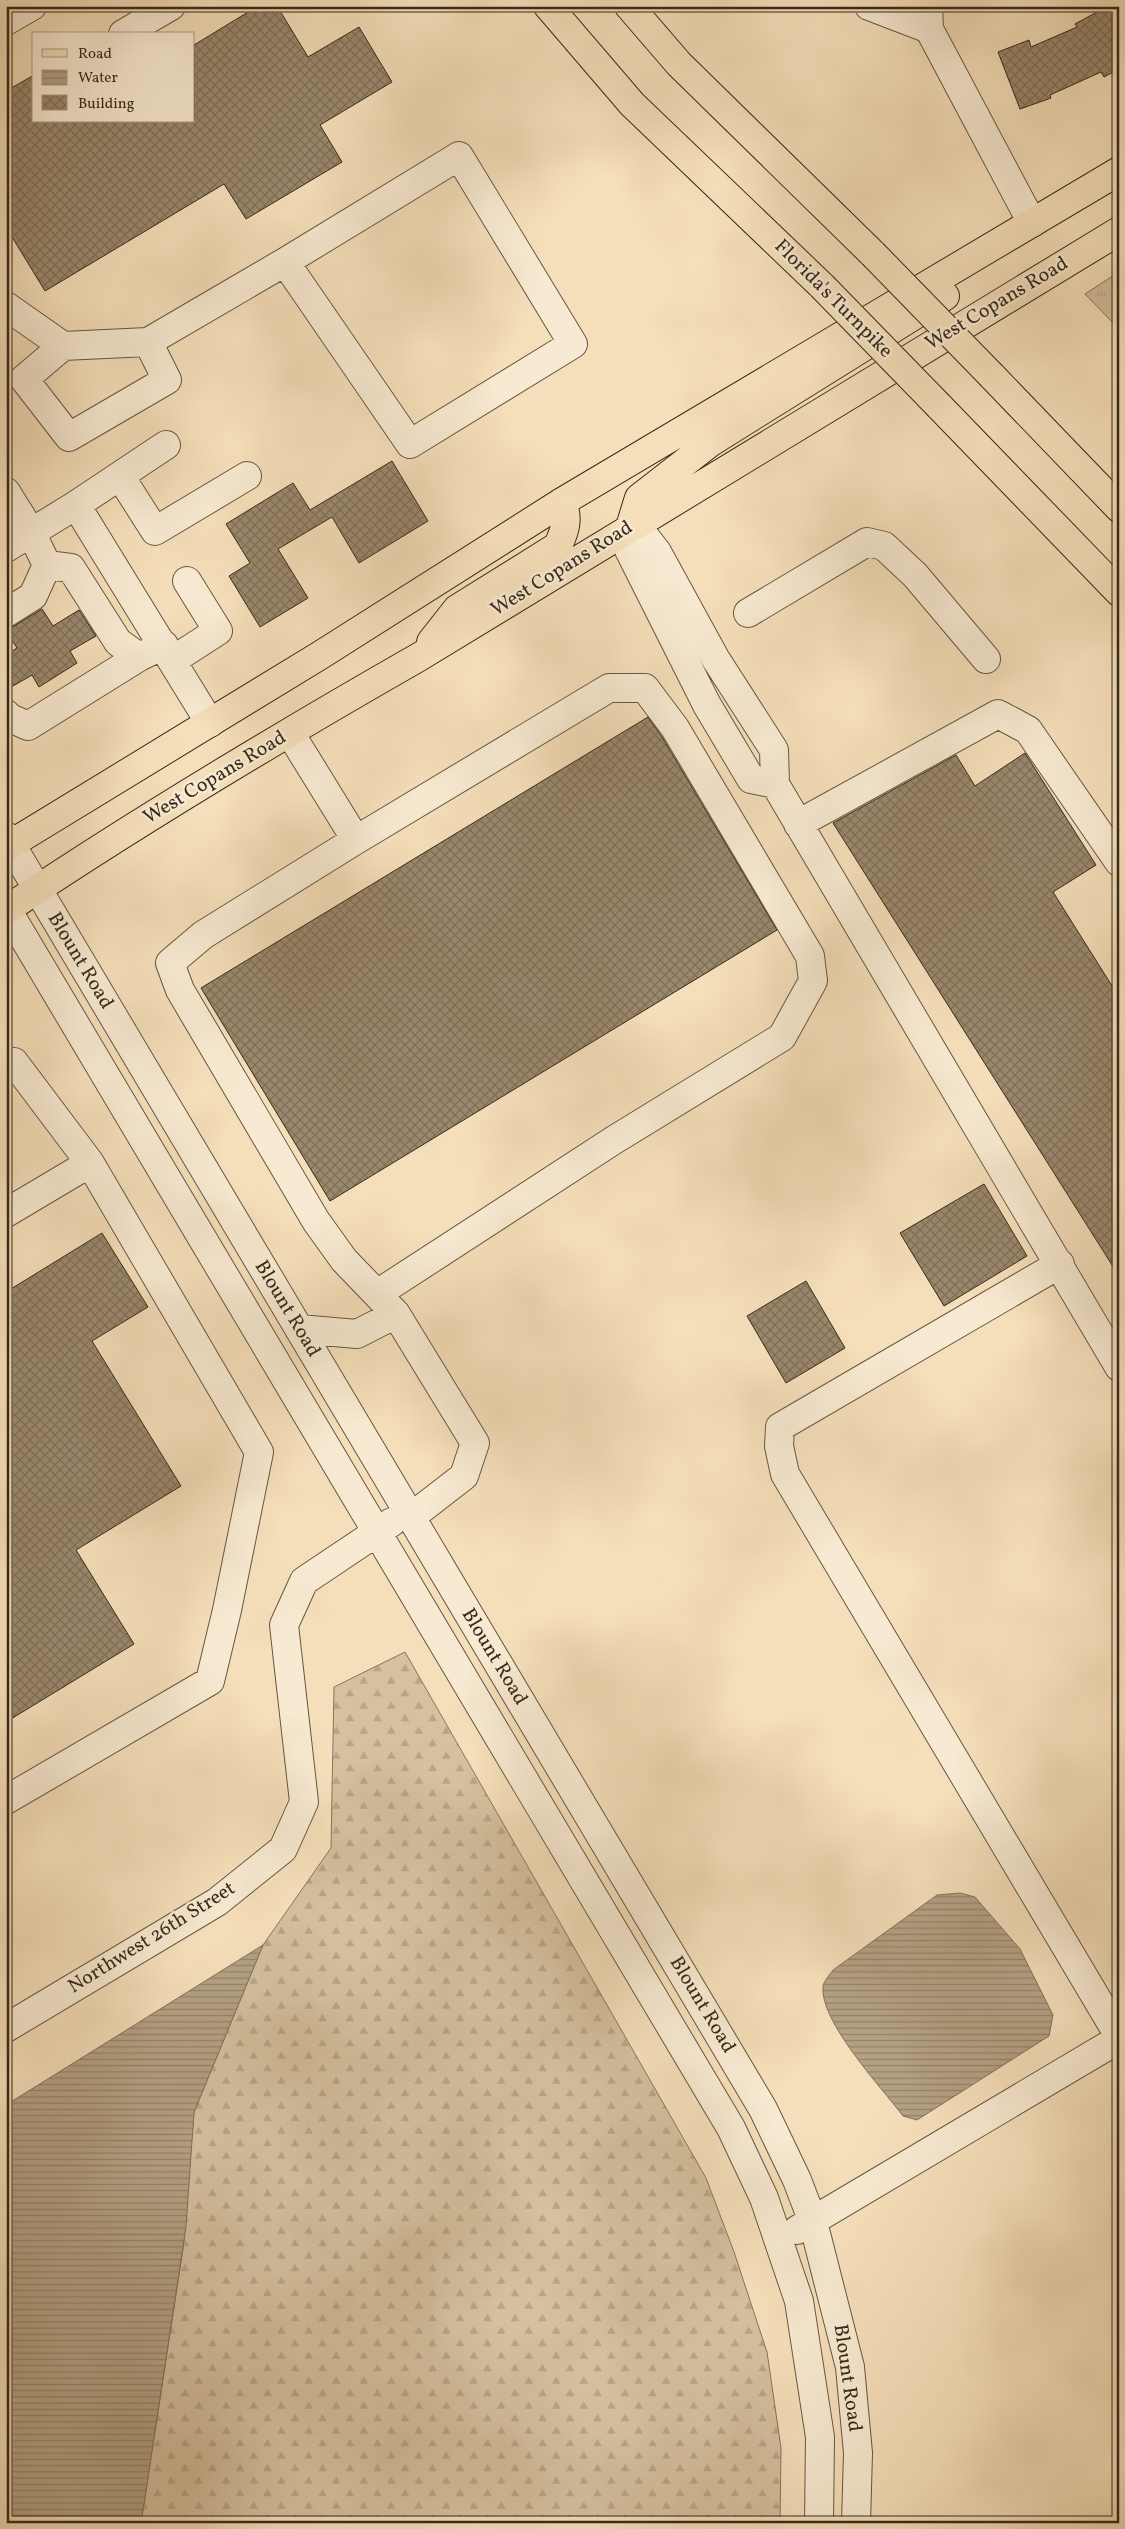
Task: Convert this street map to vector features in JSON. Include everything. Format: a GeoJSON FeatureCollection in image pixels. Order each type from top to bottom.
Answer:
{"type":"FeatureCollection","features":[{"type":"Feature","properties":{"kind":"main road","name":"Florida's Turnpike"},"geometry":{"type":"LineString","coordinates":[[548,6],[632,104],[822,286],[1119,592]]}},
{"type":"Feature","properties":{"kind":"main road"},"geometry":{"type":"LineString","coordinates":[[629,6],[679,64],[873,254],[1119,508]]}},
{"type":"Feature","properties":{"kind":"main road"},"geometry":{"type":"LineString","coordinates":[[8,843],[210,722],[562,502],[1119,171]]}},
{"type":"Feature","properties":{"kind":"main road"},"geometry":{"type":"LineString","coordinates":[[630,527],[638,498],[711,442],[985,271],[1032,223]]}},
{"type":"Feature","properties":{"kind":"main road","name":"West Copans Road"},"geometry":{"type":"LineString","coordinates":[[6,909],[290,733],[419,657],[1119,231]]}},
{"type":"Feature","properties":{"kind":"main road"},"geometry":{"type":"LineString","coordinates":[[419,657],[457,609],[558,546],[566,528],[566,512],[562,502]]}},
{"type":"Feature","properties":{"kind":"street"},"geometry":{"type":"LineString","coordinates":[[6,21],[32,6]]}},
{"type":"Feature","properties":{"kind":"street"},"geometry":{"type":"LineString","coordinates":[[126,32],[171,6]]}},
{"type":"Feature","properties":{"kind":"street"},"geometry":{"type":"LineString","coordinates":[[869,6],[928,17],[1032,223]]}},
{"type":"Feature","properties":{"kind":"street"},"geometry":{"type":"LineString","coordinates":[[148,342],[168,380],[69,437],[24,379],[63,346],[148,342],[285,262],[459,156],[574,344],[410,444],[285,262]]}},
{"type":"Feature","properties":{"kind":"street"},"geometry":{"type":"LineString","coordinates":[[6,306],[63,346]]}},
{"type":"Feature","properties":{"kind":"street"},"geometry":{"type":"LineString","coordinates":[[6,548],[76,505],[166,445]]}},
{"type":"Feature","properties":{"kind":"street"},"geometry":{"type":"LineString","coordinates":[[120,476],[154,531],[247,476]]}},
{"type":"Feature","properties":{"kind":"street"},"geometry":{"type":"LineString","coordinates":[[7,493],[31,532],[47,565]]}},
{"type":"Feature","properties":{"kind":"street"},"geometry":{"type":"LineString","coordinates":[[76,505],[169,652],[210,722]]}},
{"type":"Feature","properties":{"kind":"street"},"geometry":{"type":"LineString","coordinates":[[630,527],[646,538],[656,552],[715,658],[774,750],[775,784],[1119,1366]]}},
{"type":"Feature","properties":{"kind":"street"},"geometry":{"type":"LineString","coordinates":[[748,613],[867,542],[884,546],[915,575],[986,659]]}},
{"type":"Feature","properties":{"kind":"street"},"geometry":{"type":"LineString","coordinates":[[6,613],[33,596],[47,565]]}},
{"type":"Feature","properties":{"kind":"street"},"geometry":{"type":"LineString","coordinates":[[47,565],[71,568],[118,642],[139,658]]}},
{"type":"Feature","properties":{"kind":"street"},"geometry":{"type":"LineString","coordinates":[[6,714],[8,717],[28,726],[139,658],[169,652],[218,631],[186,581]]}},
{"type":"Feature","properties":{"kind":"street"},"geometry":{"type":"LineString","coordinates":[[290,733],[356,840],[609,688],[645,688],[675,728],[810,956],[813,981],[782,1038],[614,1140],[377,1294]]}},
{"type":"Feature","properties":{"kind":"street"},"geometry":{"type":"LineString","coordinates":[[798,824],[998,714],[1028,730],[1119,862]]}},
{"type":"Feature","properties":{"kind":"street","name":"Northwest 26th Street"},"geometry":{"type":"LineString","coordinates":[[6,2028],[217,1902],[283,1849],[304,1802],[284,1625],[304,1580],[409,1514],[464,1476],[474,1443],[396,1314],[344,1260],[316,1221],[180,990],[170,963],[203,935],[356,840]]}},
{"type":"Feature","properties":{"kind":"street","name":"Blount Road"},"geometry":{"type":"LineString","coordinates":[[8,843],[763,2109],[797,2180],[813,2222],[850,2367],[858,2453],[856,2523]]}},
{"type":"Feature","properties":{"kind":"street","name":"Blount Road"},"geometry":{"type":"LineString","coordinates":[[6,909],[731,2128],[764,2198],[780,2239],[799,2301],[820,2437],[819,2523]]}},
{"type":"Feature","properties":{"kind":"street"},"geometry":{"type":"LineString","coordinates":[[6,1066],[14,1062],[90,1163],[259,1452],[227,1610],[210,1681],[6,1800]]}},
{"type":"Feature","properties":{"kind":"street"},"geometry":{"type":"LineString","coordinates":[[6,1213],[90,1163]]}},
{"type":"Feature","properties":{"kind":"street"},"geometry":{"type":"LineString","coordinates":[[780,2239],[813,2222],[1119,2038],[785,1474],[779,1446],[780,1427],[1060,1264]]}},
{"type":"Feature","properties":{"kind":"street"},"geometry":{"type":"LineString","coordinates":[[299,1329],[357,1334],[396,1314]]}},
{"type":"Feature","properties":{"kind":"green space"},"geometry":{"type":"Polygon","coordinates":[[[1119,272],[1119,329],[1085,294],[1119,272]]]}},
{"type":"Feature","properties":{"kind":"green space"},"geometry":{"type":"Polygon","coordinates":[[[405,1652],[706,2178],[734,2252],[767,2352],[781,2448],[780,2523],[141,2523],[183,2249],[194,2112],[263,1945],[331,1848],[334,1687],[405,1652]]]}},
{"type":"Feature","properties":{"kind":"water"},"geometry":{"type":"Polygon","coordinates":[[[960,1893],[975,1897],[1020,1949],[1053,2015],[1049,2036],[917,2120],[903,2116],[854,2054],[831,2017],[824,2000],[823,1986],[833,1970],[937,1895],[960,1893]]]}},
{"type":"Feature","properties":{"kind":"water"},"geometry":{"type":"Polygon","coordinates":[[[263,1945],[194,2112],[186,2227],[141,2523],[6,2523],[6,2105],[263,1945]]]}},
{"type":"Feature","properties":{"kind":"building"},"geometry":{"type":"Polygon","coordinates":[[[258,6],[277,6],[308,57],[359,27],[392,82],[320,125],[342,162],[246,219],[224,184],[45,291],[6,227],[6,91],[32,76],[32,122],[195,122],[195,44],[258,6]]]}},
{"type":"Feature","properties":{"kind":"building"},"geometry":{"type":"Polygon","coordinates":[[[1108,6],[1119,6],[1119,69],[1104,77],[1101,72],[1050,95],[1051,98],[1020,109],[998,52],[1029,40],[1031,47],[1077,27],[1075,24],[1108,6]]]}},
{"type":"Feature","properties":{"kind":"building"},"geometry":{"type":"Polygon","coordinates":[[[392,461],[428,521],[359,563],[332,517],[278,549],[308,598],[260,627],[229,576],[250,563],[226,524],[293,483],[310,510],[392,461]]]}},
{"type":"Feature","properties":{"kind":"building"},"geometry":{"type":"Polygon","coordinates":[[[42,609],[53,626],[79,610],[96,636],[70,651],[77,663],[39,687],[32,675],[6,690],[6,655],[17,648],[6,631],[42,609]]]}},
{"type":"Feature","properties":{"kind":"building"},"geometry":{"type":"Polygon","coordinates":[[[648,717],[662,737],[777,930],[330,1201],[201,988],[648,717]]]}},
{"type":"Feature","properties":{"kind":"building"},"geometry":{"type":"Polygon","coordinates":[[[1025,753],[1096,865],[1053,892],[1119,997],[1119,1276],[833,823],[956,755],[975,786],[1025,753]]]}},
{"type":"Feature","properties":{"kind":"building"},"geometry":{"type":"Polygon","coordinates":[[[984,1184],[1027,1256],[944,1306],[900,1233],[984,1184]]]}},
{"type":"Feature","properties":{"kind":"building"},"geometry":{"type":"Polygon","coordinates":[[[102,1233],[148,1307],[92,1341],[181,1486],[76,1550],[134,1644],[6,1722],[6,1292],[102,1233]]]}},
{"type":"Feature","properties":{"kind":"building"},"geometry":{"type":"Polygon","coordinates":[[[806,1281],[845,1348],[786,1383],[747,1316],[806,1281]]]}}]}
